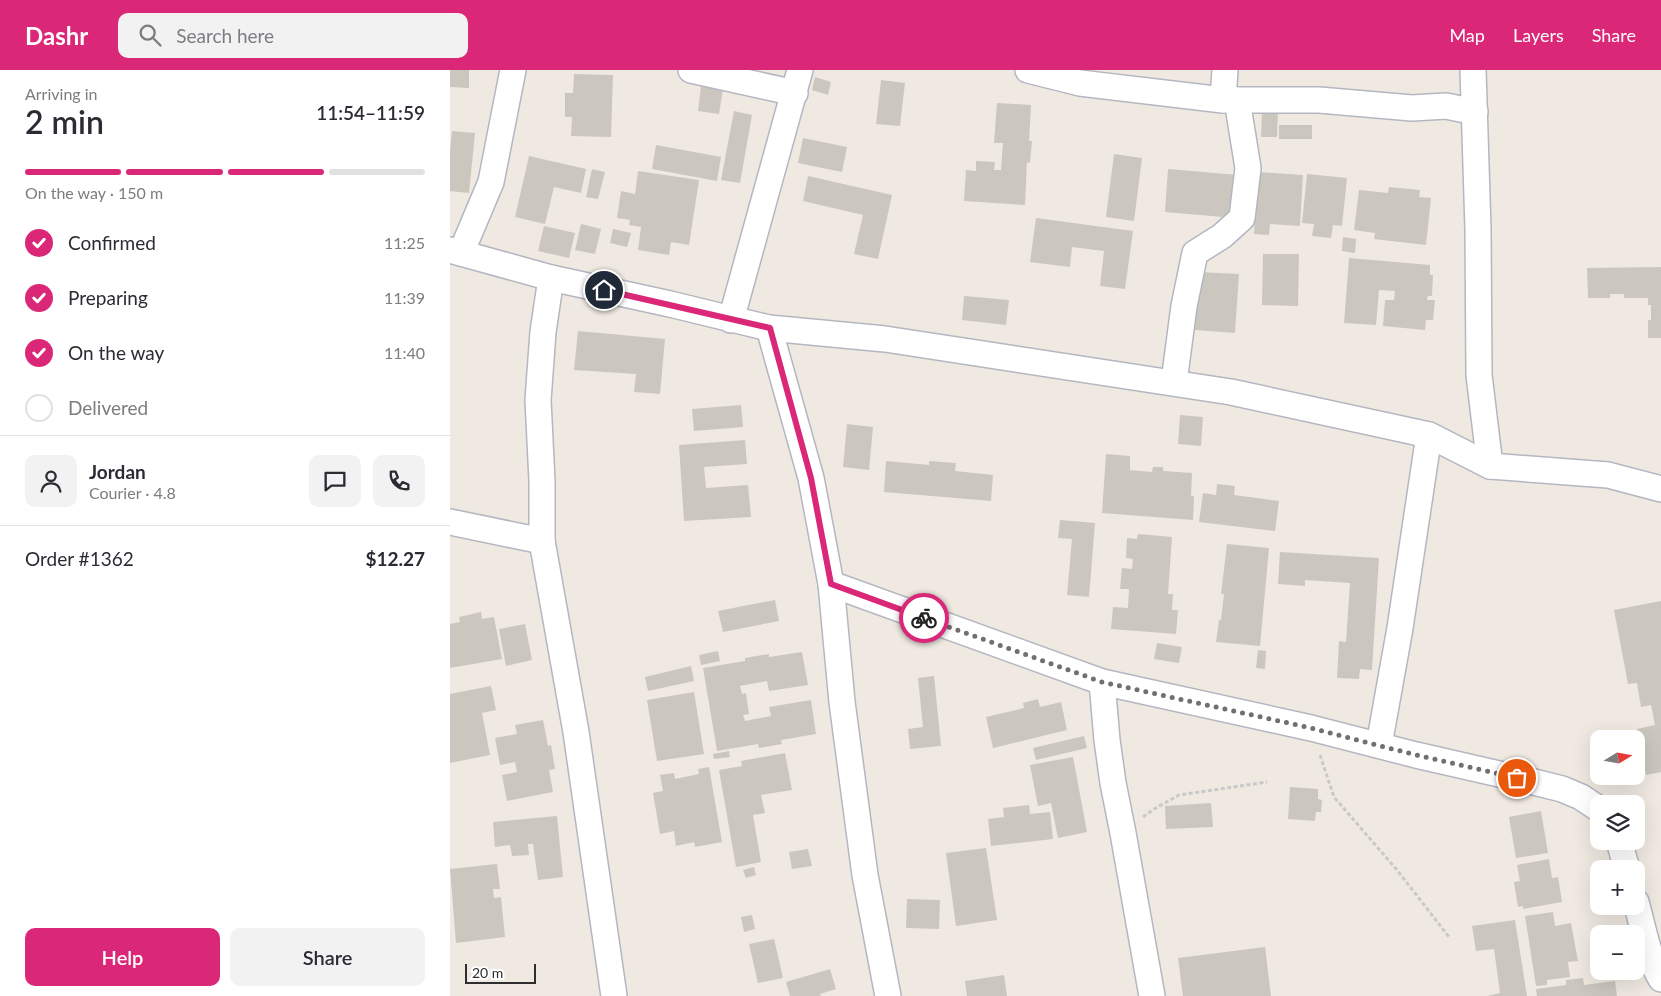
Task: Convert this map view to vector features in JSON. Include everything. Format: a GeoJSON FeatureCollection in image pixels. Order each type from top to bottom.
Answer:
{"type":"FeatureCollection","features":[{"type":"Feature","properties":{"kind":"street"},"geometry":{"type":"LineString","coordinates":[[513,70],[491,182],[456,252],[551,278],[770,328],[885,339],[1232,392],[1428,435],[1490,466],[1608,475],[1661,489]]}},
{"type":"Feature","properties":{"kind":"street"},"geometry":{"type":"LineString","coordinates":[[691,70],[797,81],[732,320]]}},
{"type":"Feature","properties":{"kind":"street"},"geometry":{"type":"LineString","coordinates":[[1028,70],[1080,83],[1230,100],[1320,100],[1412,108],[1446,106],[1475,112]]}},
{"type":"Feature","properties":{"kind":"street"},"geometry":{"type":"LineString","coordinates":[[1174,382],[1184,306],[1195,253],[1222,236],[1242,218],[1248,168],[1230,100],[1225,70]]}},
{"type":"Feature","properties":{"kind":"street"},"geometry":{"type":"LineString","coordinates":[[1473,70],[1479,375],[1490,466]]}},
{"type":"Feature","properties":{"kind":"street"},"geometry":{"type":"LineString","coordinates":[[551,278],[543,332],[538,400],[542,481],[542,541],[576,732],[614,996]]}},
{"type":"Feature","properties":{"kind":"street"},"geometry":{"type":"LineString","coordinates":[[770,328],[811,478],[831,584],[842,702],[864,875],[888,996]]}},
{"type":"Feature","properties":{"kind":"street"},"geometry":{"type":"LineString","coordinates":[[1379,745],[1400,628],[1428,435]]}},
{"type":"Feature","properties":{"kind":"street"},"geometry":{"type":"LineString","coordinates":[[450,522],[542,541]]}},
{"type":"Feature","properties":{"kind":"street"},"geometry":{"type":"LineString","coordinates":[[831,584],[1102,682],[1311,728],[1562,789],[1590,803]]}},
{"type":"Feature","properties":{"kind":"street"},"geometry":{"type":"LineString","coordinates":[[1102,682],[1106,740],[1152,996]]}},
{"type":"Feature","properties":{"kind":"street"},"geometry":{"type":"LineString","coordinates":[[1640,915],[1656,971],[1661,979]]}},
{"type":"Feature","properties":{"kind":"path"},"geometry":{"type":"LineString","coordinates":[[1311,728],[1334,797],[1397,870],[1449,937]]}},
{"type":"Feature","properties":{"kind":"path"},"geometry":{"type":"LineString","coordinates":[[1123,833],[1154,809],[1179,795],[1267,782]]}},
{"type":"Feature","properties":{"kind":"building"},"geometry":{"type":"Polygon","coordinates":[[[450,70],[469,70],[469,88],[450,87],[450,70]]]}},
{"type":"Feature","properties":{"kind":"building"},"geometry":{"type":"Polygon","coordinates":[[[574,74],[613,75],[611,137],[571,136],[572,117],[565,117],[565,93],[573,93],[574,74]]]}},
{"type":"Feature","properties":{"kind":"building"},"geometry":{"type":"Polygon","coordinates":[[[815,77],[831,82],[828,95],[812,90],[815,77]]]}},
{"type":"Feature","properties":{"kind":"building"},"geometry":{"type":"Polygon","coordinates":[[[881,80],[905,83],[900,126],[876,124],[881,80]]]}},
{"type":"Feature","properties":{"kind":"building"},"geometry":{"type":"Polygon","coordinates":[[[701,86],[723,89],[719,114],[698,111],[701,86]]]}},
{"type":"Feature","properties":{"kind":"building"},"geometry":{"type":"Polygon","coordinates":[[[997,103],[1031,105],[1029,141],[1032,141],[1030,163],[1027,162],[1025,205],[964,201],[966,170],[976,171],[976,161],[995,162],[994,170],[1001,170],[1003,143],[994,143],[997,103]]]}},
{"type":"Feature","properties":{"kind":"building"},"geometry":{"type":"Polygon","coordinates":[[[734,111],[752,115],[740,183],[721,180],[734,111]]]}},
{"type":"Feature","properties":{"kind":"building"},"geometry":{"type":"Polygon","coordinates":[[[1262,111],[1278,111],[1277,137],[1261,137],[1262,111]]]}},
{"type":"Feature","properties":{"kind":"building"},"geometry":{"type":"Polygon","coordinates":[[[1279,125],[1312,125],[1312,139],[1279,139],[1279,125]]]}},
{"type":"Feature","properties":{"kind":"building"},"geometry":{"type":"Polygon","coordinates":[[[452,131],[475,133],[469,193],[450,191],[452,131]]]}},
{"type":"Feature","properties":{"kind":"building"},"geometry":{"type":"Polygon","coordinates":[[[803,138],[847,147],[842,172],[798,163],[803,138]]]}},
{"type":"Feature","properties":{"kind":"building"},"geometry":{"type":"Polygon","coordinates":[[[656,145],[721,157],[717,181],[652,169],[656,145]]]}},
{"type":"Feature","properties":{"kind":"building"},"geometry":{"type":"Polygon","coordinates":[[[1114,154],[1142,158],[1134,221],[1106,217],[1114,154]]]}},
{"type":"Feature","properties":{"kind":"building"},"geometry":{"type":"Polygon","coordinates":[[[529,156],[586,169],[581,193],[554,187],[545,224],[515,217],[529,156]]]}},
{"type":"Feature","properties":{"kind":"building"},"geometry":{"type":"Polygon","coordinates":[[[592,169],[605,172],[598,199],[586,197],[592,169]]]}},
{"type":"Feature","properties":{"kind":"building"},"geometry":{"type":"Polygon","coordinates":[[[1168,169],[1238,175],[1235,218],[1165,212],[1168,169]]]}},
{"type":"Feature","properties":{"kind":"building"},"geometry":{"type":"Polygon","coordinates":[[[638,171],[699,180],[689,245],[671,242],[669,255],[638,250],[641,227],[629,225],[630,220],[617,218],[621,191],[635,194],[638,171]]]}},
{"type":"Feature","properties":{"kind":"building"},"geometry":{"type":"Polygon","coordinates":[[[1258,172],[1303,175],[1300,226],[1270,224],[1269,235],[1254,234],[1258,172]]]}},
{"type":"Feature","properties":{"kind":"building"},"geometry":{"type":"Polygon","coordinates":[[[1307,174],[1347,178],[1342,226],[1333,225],[1331,238],[1312,236],[1314,224],[1302,223],[1307,174]]]}},
{"type":"Feature","properties":{"kind":"building"},"geometry":{"type":"Polygon","coordinates":[[[808,176],[892,195],[878,259],[854,254],[863,215],[803,201],[808,176]]]}},
{"type":"Feature","properties":{"kind":"building"},"geometry":{"type":"Polygon","coordinates":[[[1389,187],[1420,190],[1419,197],[1431,198],[1426,245],[1374,239],[1375,233],[1354,230],[1359,190],[1388,193],[1389,187]]]}},
{"type":"Feature","properties":{"kind":"building"},"geometry":{"type":"Polygon","coordinates":[[[1036,218],[1133,231],[1125,289],[1100,286],[1104,251],[1072,247],[1070,267],[1030,262],[1036,218]]]}},
{"type":"Feature","properties":{"kind":"building"},"geometry":{"type":"Polygon","coordinates":[[[581,224],[601,229],[595,254],[575,250],[581,224]]]}},
{"type":"Feature","properties":{"kind":"building"},"geometry":{"type":"Polygon","coordinates":[[[544,226],[575,233],[569,258],[538,251],[544,226]]]}},
{"type":"Feature","properties":{"kind":"building"},"geometry":{"type":"Polygon","coordinates":[[[613,229],[631,233],[627,247],[610,243],[613,229]]]}},
{"type":"Feature","properties":{"kind":"building"},"geometry":{"type":"Polygon","coordinates":[[[1343,237],[1356,239],[1355,253],[1342,251],[1343,237]]]}},
{"type":"Feature","properties":{"kind":"building"},"geometry":{"type":"Polygon","coordinates":[[[1263,254],[1299,254],[1298,306],[1262,305],[1263,254]]]}},
{"type":"Feature","properties":{"kind":"building"},"geometry":{"type":"Polygon","coordinates":[[[1349,258],[1430,265],[1430,275],[1433,275],[1432,296],[1428,296],[1427,300],[1435,300],[1433,320],[1426,320],[1425,330],[1383,326],[1385,300],[1394,300],[1395,291],[1379,290],[1376,325],[1344,323],[1349,258]]]}},
{"type":"Feature","properties":{"kind":"building"},"geometry":{"type":"Polygon","coordinates":[[[1661,267],[1661,338],[1648,338],[1648,320],[1651,320],[1651,305],[1648,305],[1648,298],[1624,298],[1624,294],[1610,294],[1610,298],[1588,298],[1587,268],[1661,267]]]}},
{"type":"Feature","properties":{"kind":"building"},"geometry":{"type":"Polygon","coordinates":[[[1199,272],[1239,274],[1235,333],[1195,330],[1199,272]]]}},
{"type":"Feature","properties":{"kind":"building"},"geometry":{"type":"Polygon","coordinates":[[[964,296],[1009,300],[1006,325],[962,320],[964,296]]]}},
{"type":"Feature","properties":{"kind":"building"},"geometry":{"type":"Polygon","coordinates":[[[578,331],[665,339],[660,394],[634,392],[636,374],[574,370],[578,331]]]}},
{"type":"Feature","properties":{"kind":"building"},"geometry":{"type":"Polygon","coordinates":[[[741,405],[743,427],[694,431],[692,409],[741,405]]]}},
{"type":"Feature","properties":{"kind":"building"},"geometry":{"type":"Polygon","coordinates":[[[1180,415],[1203,417],[1201,446],[1178,444],[1180,415]]]}},
{"type":"Feature","properties":{"kind":"building"},"geometry":{"type":"Polygon","coordinates":[[[847,424],[873,427],[869,470],[843,467],[847,424]]]}},
{"type":"Feature","properties":{"kind":"building"},"geometry":{"type":"Polygon","coordinates":[[[745,440],[747,464],[704,467],[706,488],[748,485],[751,517],[684,521],[679,445],[745,440]]]}},
{"type":"Feature","properties":{"kind":"building"},"geometry":{"type":"Polygon","coordinates":[[[1106,454],[1130,456],[1130,470],[1152,472],[1153,467],[1163,467],[1163,471],[1192,473],[1191,496],[1194,496],[1193,520],[1102,513],[1106,454]]]}},
{"type":"Feature","properties":{"kind":"building"},"geometry":{"type":"Polygon","coordinates":[[[886,461],[929,465],[929,461],[956,463],[955,471],[993,475],[991,501],[884,492],[886,461]]]}},
{"type":"Feature","properties":{"kind":"building"},"geometry":{"type":"Polygon","coordinates":[[[1217,484],[1235,486],[1234,495],[1279,501],[1275,531],[1199,522],[1203,493],[1216,495],[1217,484]]]}},
{"type":"Feature","properties":{"kind":"building"},"geometry":{"type":"Polygon","coordinates":[[[1060,520],[1095,523],[1089,597],[1067,595],[1072,539],[1058,538],[1060,520]]]}},
{"type":"Feature","properties":{"kind":"building"},"geometry":{"type":"Polygon","coordinates":[[[1138,534],[1172,537],[1168,594],[1173,594],[1172,610],[1178,610],[1176,634],[1111,629],[1113,607],[1128,608],[1129,589],[1120,589],[1122,568],[1132,569],[1133,559],[1126,558],[1127,538],[1137,539],[1138,534]]]}},
{"type":"Feature","properties":{"kind":"building"},"geometry":{"type":"Polygon","coordinates":[[[1227,544],[1269,548],[1260,646],[1216,642],[1224,594],[1221,594],[1227,544]]]}},
{"type":"Feature","properties":{"kind":"building"},"geometry":{"type":"Polygon","coordinates":[[[1280,552],[1379,558],[1372,670],[1360,669],[1359,679],[1337,678],[1339,641],[1346,642],[1350,583],[1305,580],[1305,586],[1278,584],[1280,552]]]}},
{"type":"Feature","properties":{"kind":"building"},"geometry":{"type":"Polygon","coordinates":[[[775,600],[779,621],[723,632],[718,611],[775,600]]]}},
{"type":"Feature","properties":{"kind":"building"},"geometry":{"type":"Polygon","coordinates":[[[1661,601],[1661,772],[1646,775],[1645,730],[1637,729],[1655,725],[1651,705],[1641,707],[1637,683],[1628,684],[1614,610],[1661,601]]]}},
{"type":"Feature","properties":{"kind":"building"},"geometry":{"type":"Polygon","coordinates":[[[481,612],[482,619],[494,617],[502,659],[450,668],[450,624],[460,622],[459,617],[481,612]]]}},
{"type":"Feature","properties":{"kind":"building"},"geometry":{"type":"Polygon","coordinates":[[[525,624],[532,660],[506,666],[499,629],[525,624]]]}},
{"type":"Feature","properties":{"kind":"building"},"geometry":{"type":"Polygon","coordinates":[[[1157,643],[1182,647],[1179,663],[1154,659],[1157,643]]]}},
{"type":"Feature","properties":{"kind":"building"},"geometry":{"type":"Polygon","coordinates":[[[1258,650],[1266,651],[1265,669],[1256,668],[1258,650]]]}},
{"type":"Feature","properties":{"kind":"building"},"geometry":{"type":"Polygon","coordinates":[[[718,651],[720,661],[701,665],[699,655],[718,651]]]}},
{"type":"Feature","properties":{"kind":"building"},"geometry":{"type":"Polygon","coordinates":[[[802,652],[808,685],[769,691],[767,681],[740,686],[742,694],[746,693],[749,714],[743,715],[745,721],[771,716],[769,707],[811,700],[816,734],[781,740],[782,744],[759,748],[758,744],[717,751],[703,668],[745,661],[745,658],[769,654],[769,657],[802,652]]]}},
{"type":"Feature","properties":{"kind":"building"},"geometry":{"type":"Polygon","coordinates":[[[691,666],[694,681],[648,691],[645,677],[691,666]]]}},
{"type":"Feature","properties":{"kind":"building"},"geometry":{"type":"Polygon","coordinates":[[[934,676],[941,746],[910,749],[908,729],[923,727],[918,678],[934,676]]]}},
{"type":"Feature","properties":{"kind":"building"},"geometry":{"type":"Polygon","coordinates":[[[491,686],[496,710],[482,713],[490,755],[450,763],[450,694],[491,686]]]}},
{"type":"Feature","properties":{"kind":"building"},"geometry":{"type":"Polygon","coordinates":[[[694,692],[704,754],[657,761],[647,700],[694,692]]]}},
{"type":"Feature","properties":{"kind":"building"},"geometry":{"type":"Polygon","coordinates":[[[1038,699],[1040,707],[1061,702],[1067,730],[993,748],[986,717],[1024,708],[1023,703],[1038,699]]]}},
{"type":"Feature","properties":{"kind":"building"},"geometry":{"type":"Polygon","coordinates":[[[543,720],[548,746],[551,745],[555,769],[549,770],[553,792],[507,801],[502,775],[517,772],[515,762],[500,765],[495,738],[517,734],[515,725],[543,720]]]}},
{"type":"Feature","properties":{"kind":"building"},"geometry":{"type":"Polygon","coordinates":[[[1084,736],[1087,748],[1036,760],[1033,748],[1084,736]]]}},
{"type":"Feature","properties":{"kind":"building"},"geometry":{"type":"Polygon","coordinates":[[[729,751],[730,757],[714,759],[713,754],[729,751]]]}},
{"type":"Feature","properties":{"kind":"building"},"geometry":{"type":"Polygon","coordinates":[[[785,753],[792,790],[761,795],[765,813],[753,815],[761,862],[736,867],[719,770],[742,766],[741,761],[785,753]]]}},
{"type":"Feature","properties":{"kind":"building"},"geometry":{"type":"Polygon","coordinates":[[[1073,757],[1087,832],[1058,838],[1051,803],[1038,806],[1030,765],[1073,757]]]}},
{"type":"Feature","properties":{"kind":"building"},"geometry":{"type":"Polygon","coordinates":[[[709,767],[722,842],[695,847],[694,842],[676,846],[674,831],[660,834],[653,793],[663,791],[660,775],[674,773],[675,779],[699,774],[698,769],[709,767]]]}},
{"type":"Feature","properties":{"kind":"building"},"geometry":{"type":"Polygon","coordinates":[[[1290,787],[1318,789],[1318,799],[1322,800],[1321,812],[1316,812],[1315,821],[1288,819],[1290,787]]]}},
{"type":"Feature","properties":{"kind":"building"},"geometry":{"type":"Polygon","coordinates":[[[1211,803],[1213,827],[1166,829],[1165,806],[1211,803]]]}},
{"type":"Feature","properties":{"kind":"building"},"geometry":{"type":"Polygon","coordinates":[[[1029,805],[1030,814],[1050,812],[1053,839],[991,846],[988,819],[1004,817],[1003,808],[1029,805]]]}},
{"type":"Feature","properties":{"kind":"building"},"geometry":{"type":"Polygon","coordinates":[[[1541,811],[1548,853],[1516,858],[1509,817],[1541,811]]]}},
{"type":"Feature","properties":{"kind":"building"},"geometry":{"type":"Polygon","coordinates":[[[557,816],[563,877],[538,880],[533,844],[528,844],[529,855],[512,856],[510,845],[495,847],[493,822],[557,816]]]}},
{"type":"Feature","properties":{"kind":"building"},"geometry":{"type":"Polygon","coordinates":[[[986,848],[997,920],[956,926],[946,853],[986,848]]]}},
{"type":"Feature","properties":{"kind":"building"},"geometry":{"type":"Polygon","coordinates":[[[808,849],[812,866],[792,869],[789,852],[808,849]]]}},
{"type":"Feature","properties":{"kind":"building"},"geometry":{"type":"Polygon","coordinates":[[[1549,859],[1552,878],[1558,877],[1562,902],[1523,909],[1523,906],[1518,907],[1514,882],[1520,881],[1517,865],[1549,859]]]}},
{"type":"Feature","properties":{"kind":"building"},"geometry":{"type":"Polygon","coordinates":[[[497,864],[500,889],[493,889],[494,898],[501,897],[505,937],[456,943],[450,869],[497,864]]]}},
{"type":"Feature","properties":{"kind":"building"},"geometry":{"type":"Polygon","coordinates":[[[754,867],[756,875],[746,878],[743,870],[754,867]]]}},
{"type":"Feature","properties":{"kind":"building"},"geometry":{"type":"Polygon","coordinates":[[[907,899],[940,900],[939,929],[906,928],[907,899]]]}},
{"type":"Feature","properties":{"kind":"building"},"geometry":{"type":"Polygon","coordinates":[[[1553,912],[1555,926],[1571,923],[1578,961],[1568,962],[1570,977],[1547,980],[1547,985],[1536,986],[1525,916],[1553,912]]]}},
{"type":"Feature","properties":{"kind":"building"},"geometry":{"type":"Polygon","coordinates":[[[752,915],[755,929],[744,932],[741,917],[752,915]]]}},
{"type":"Feature","properties":{"kind":"building"},"geometry":{"type":"Polygon","coordinates":[[[1515,920],[1527,996],[1487,996],[1500,993],[1494,949],[1476,951],[1472,926],[1515,920]]]}},
{"type":"Feature","properties":{"kind":"building"},"geometry":{"type":"Polygon","coordinates":[[[774,939],[783,978],[758,983],[749,944],[774,939]]]}},
{"type":"Feature","properties":{"kind":"building"},"geometry":{"type":"Polygon","coordinates":[[[1265,947],[1271,996],[1183,996],[1178,958],[1265,947]]]}},
{"type":"Feature","properties":{"kind":"building"},"geometry":{"type":"Polygon","coordinates":[[[830,969],[836,989],[820,994],[821,996],[790,996],[786,982],[830,969]]]}},
{"type":"Feature","properties":{"kind":"building"},"geometry":{"type":"Polygon","coordinates":[[[1004,975],[1007,996],[967,996],[965,981],[1004,975]]]}},
{"type":"Feature","properties":{"kind":"building"},"geometry":{"type":"Polygon","coordinates":[[[1583,978],[1584,985],[1615,981],[1617,996],[1537,996],[1536,989],[1566,985],[1566,980],[1583,978]]]}},
{"type":"Feature","properties":{"kind":"way so far"},"geometry":{"type":"LineString","coordinates":[[924,618],[1102,682],[1311,728],[1517,778]]}},
{"type":"Feature","properties":{"kind":"route"},"geometry":{"type":"LineString","coordinates":[[604,290],[770,328],[811,478],[831,584],[924,618]]}}]}
